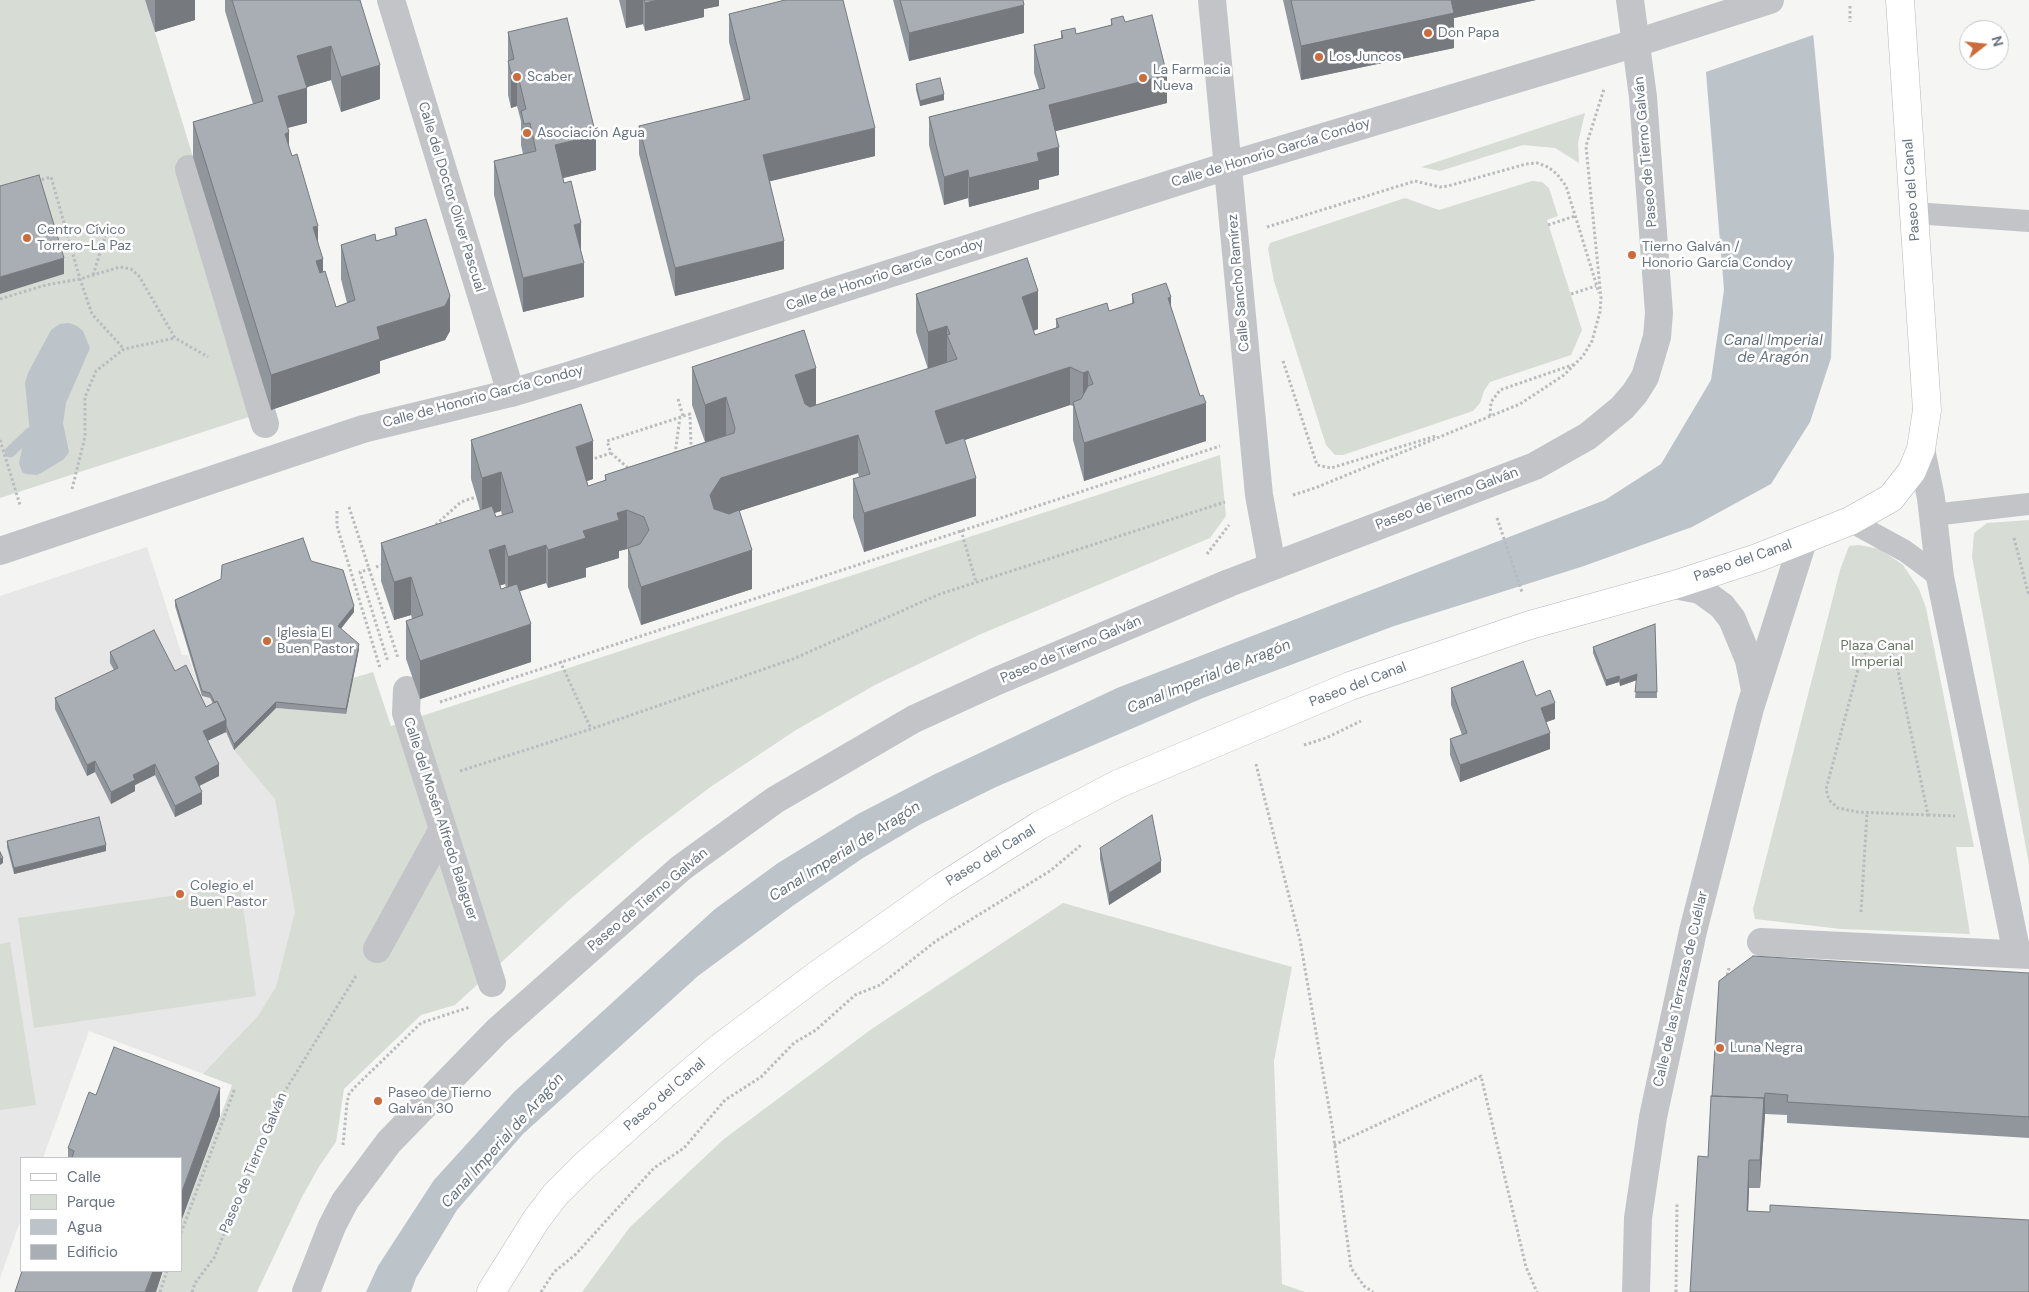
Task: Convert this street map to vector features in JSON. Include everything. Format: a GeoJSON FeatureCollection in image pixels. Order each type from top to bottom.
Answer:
{"type":"FeatureCollection","features":[{"type":"Feature","properties":{"kind":"main road","name":"Paseo del Canal"},"geometry":{"type":"LineString","coordinates":[[492,1292],[536,1220],[555,1195],[585,1165],[696,1068],[825,969],[942,887],[1040,825],[1118,784],[1350,686],[1530,625],[1674,585],[1803,541],[1850,521],[1878,506],[1897,491],[1912,471],[1921,449],[1926,429],[1927,402],[1900,0]]}},
{"type":"Feature","properties":{"kind":"street","name":"Calle del Doctor Oliver Pascual"},"geometry":{"type":"LineString","coordinates":[[391,0],[510,393]]}},
{"type":"Feature","properties":{"kind":"street","name":"Calle Sancho Ramírez"},"geometry":{"type":"LineString","coordinates":[[1212,0],[1259,495],[1272,566]]}},
{"type":"Feature","properties":{"kind":"street","name":"Paseo de Tierno Galván"},"geometry":{"type":"LineString","coordinates":[[306,1292],[332,1226],[345,1201],[390,1142],[497,1030],[681,868],[775,800],[914,719],[997,681],[1272,566],[1536,466],[1588,436],[1622,408],[1635,393],[1644,377],[1657,336],[1659,313],[1643,97],[1630,0]]}},
{"type":"Feature","properties":{"kind":"street","name":"Calle de Honorio García Condoy"},"geometry":{"type":"LineString","coordinates":[[0,551],[363,429],[510,393],[1227,166],[1636,43],[1770,0]]}},
{"type":"Feature","properties":{"kind":"street"},"geometry":{"type":"LineString","coordinates":[[189,169],[265,424]]}},
{"type":"Feature","properties":{"kind":"street"},"geometry":{"type":"LineString","coordinates":[[1761,942],[2023,954],[1940,577],[1933,515],[1921,449]]}},
{"type":"Feature","properties":{"kind":"street","name":"Calle de las Terrazas de Cuéllar"},"geometry":{"type":"LineString","coordinates":[[1636,1292],[1638,1218],[1653,1117],[1693,931],[1755,690],[1803,541]]}},
{"type":"Feature","properties":{"kind":"street","name":"Calle de las Terrazas de Cuéllar"},"geometry":{"type":"LineString","coordinates":[[1674,585],[1700,590],[1727,613],[1732,620],[1749,660],[1755,690]]}},
{"type":"Feature","properties":{"kind":"street","name":"Calle del Mosén Alfredo Balaguer"},"geometry":{"type":"LineString","coordinates":[[412,704],[437,779],[443,830],[492,983]]}},
{"type":"Feature","properties":{"kind":"street"},"geometry":{"type":"LineString","coordinates":[[377,949],[443,830]]}},
{"type":"Feature","properties":{"kind":"lane"},"geometry":{"type":"LineString","coordinates":[[1914,213],[2029,221]]}},
{"type":"Feature","properties":{"kind":"lane"},"geometry":{"type":"LineString","coordinates":[[1933,515],[2018,505]]}},
{"type":"Feature","properties":{"kind":"lane"},"geometry":{"type":"LineString","coordinates":[[1850,521],[1905,551],[1940,577]]}},
{"type":"Feature","properties":{"kind":"path"},"geometry":{"type":"LineString","coordinates":[[1850,6],[1850,22]]}},
{"type":"Feature","properties":{"kind":"path"},"geometry":{"type":"LineString","coordinates":[[1286,496],[1315,488],[1520,404],[1545,390],[1578,363],[1592,341],[1598,325],[1601,298],[1586,146],[1590,130],[1604,95],[1604,85]]}},
{"type":"Feature","properties":{"kind":"path"},"geometry":{"type":"LineString","coordinates":[[1263,228],[1415,181],[1440,187],[1448,186],[1526,164],[1537,163],[1548,167],[1557,174],[1566,186],[1601,298]]}},
{"type":"Feature","properties":{"kind":"path"},"geometry":{"type":"LineString","coordinates":[[34,182],[51,177],[92,314],[124,349]]}},
{"type":"Feature","properties":{"kind":"path"},"geometry":{"type":"LineString","coordinates":[[1548,225],[1575,216]]}},
{"type":"Feature","properties":{"kind":"path"},"geometry":{"type":"LineString","coordinates":[[93,275],[109,225]]}},
{"type":"Feature","properties":{"kind":"path"},"geometry":{"type":"LineString","coordinates":[[0,299],[46,285],[80,279],[120,267],[131,268],[139,276],[175,338],[214,361]]}},
{"type":"Feature","properties":{"kind":"path"},"geometry":{"type":"LineString","coordinates":[[1571,294],[1596,286]]}},
{"type":"Feature","properties":{"kind":"path"},"geometry":{"type":"LineString","coordinates":[[72,489],[85,437],[85,397],[96,371],[124,349],[175,338]]}},
{"type":"Feature","properties":{"kind":"path"},"geometry":{"type":"LineString","coordinates":[[1282,358],[1317,465],[1331,468],[1449,433]]}},
{"type":"Feature","properties":{"kind":"path"},"geometry":{"type":"LineString","coordinates":[[1490,416],[1491,402],[1500,390],[1578,363]]}},
{"type":"Feature","properties":{"kind":"path"},"geometry":{"type":"LineString","coordinates":[[675,454],[681,417],[678,399]]}},
{"type":"Feature","properties":{"kind":"path"},"geometry":{"type":"LineString","coordinates":[[637,465],[628,468],[611,453],[608,441],[690,414],[692,448],[666,456]]}},
{"type":"Feature","properties":{"kind":"path"},"geometry":{"type":"LineString","coordinates":[[0,440],[20,505]]}},
{"type":"Feature","properties":{"kind":"path"},"geometry":{"type":"LineString","coordinates":[[349,507],[412,704],[560,661],[1224,445]]}},
{"type":"Feature","properties":{"kind":"path"},"geometry":{"type":"LineString","coordinates":[[587,461],[611,453]]}},
{"type":"Feature","properties":{"kind":"path"},"geometry":{"type":"LineString","coordinates":[[425,534],[461,502],[476,497]]}},
{"type":"Feature","properties":{"kind":"path"},"geometry":{"type":"LineString","coordinates":[[437,779],[591,729],[794,658],[940,594],[1229,501]]}},
{"type":"Feature","properties":{"kind":"path"},"geometry":{"type":"LineString","coordinates":[[2018,505],[2029,596]]}},
{"type":"Feature","properties":{"kind":"path"},"geometry":{"type":"LineString","coordinates":[[337,511],[337,526],[381,672]]}},
{"type":"Feature","properties":{"kind":"path"},"geometry":{"type":"LineString","coordinates":[[1500,528],[1523,594]]}},
{"type":"Feature","properties":{"kind":"path"},"geometry":{"type":"LineString","coordinates":[[961,530],[976,582]]}},
{"type":"Feature","properties":{"kind":"path"},"geometry":{"type":"LineString","coordinates":[[376,567],[389,562]]}},
{"type":"Feature","properties":{"kind":"path"},"geometry":{"type":"LineString","coordinates":[[370,569],[360,572],[390,668]]}},
{"type":"Feature","properties":{"kind":"path"},"geometry":{"type":"LineString","coordinates":[[1928,815],[1896,661],[1889,649],[1881,644],[1867,650],[1860,662],[1826,789],[1829,800],[1838,808],[1867,813],[1958,816]]}},
{"type":"Feature","properties":{"kind":"path"},"geometry":{"type":"LineString","coordinates":[[560,661],[591,729]]}},
{"type":"Feature","properties":{"kind":"path"},"geometry":{"type":"LineString","coordinates":[[1301,746],[1326,738],[1363,720]]}},
{"type":"Feature","properties":{"kind":"path"},"geometry":{"type":"LineString","coordinates":[[1247,768],[1263,761]]}},
{"type":"Feature","properties":{"kind":"path"},"geometry":{"type":"LineString","coordinates":[[1256,764],[1300,940],[1334,1145],[1351,1268],[1364,1286],[1373,1292]]}},
{"type":"Feature","properties":{"kind":"path"},"geometry":{"type":"LineString","coordinates":[[1860,920],[1867,813]]}},
{"type":"Feature","properties":{"kind":"path"},"geometry":{"type":"LineString","coordinates":[[541,1292],[554,1272],[575,1255],[654,1168],[684,1148],[725,1100],[762,1077],[794,1043],[816,1030],[855,995],[880,985],[936,941],[1050,871],[1083,843]]}},
{"type":"Feature","properties":{"kind":"path","name":"Paseo de Tierno Galván"},"geometry":{"type":"LineString","coordinates":[[192,1292],[195,1283],[214,1258],[280,1099],[370,954],[377,949]]}},
{"type":"Feature","properties":{"kind":"path"},"geometry":{"type":"LineString","coordinates":[[1723,984],[1729,968]]}},
{"type":"Feature","properties":{"kind":"path"},"geometry":{"type":"LineString","coordinates":[[1334,1145],[1481,1076],[1526,1267],[1537,1292]]}},
{"type":"Feature","properties":{"kind":"path"},"geometry":{"type":"LineString","coordinates":[[182,1229],[235,1088]]}},
{"type":"Feature","properties":{"kind":"path"},"geometry":{"type":"LineString","coordinates":[[1676,1292],[1678,1200]]}},
{"type":"Feature","properties":{"kind":"path"},"geometry":{"type":"LineString","coordinates":[[160,1292],[167,1272]]}},
{"type":"Feature","properties":{"kind":"shaded area","name":"Colegio el Buen Pastor"},"geometry":{"type":"Polygon","coordinates":[[[147,547],[182,655],[188,655],[202,696],[210,698],[234,749],[276,708],[346,714],[373,672],[421,821],[233,1085],[89,1031],[43,1157],[20,1157],[20,1222],[0,1278],[0,596],[147,547]]]}},
{"type":"Feature","properties":{"kind":"green space"},"geometry":{"type":"Polygon","coordinates":[[[0,0],[145,0],[193,157],[176,162],[252,416],[0,498],[0,294],[64,274],[0,203],[0,0]]]}},
{"type":"Feature","properties":{"kind":"green space"},"geometry":{"type":"Polygon","coordinates":[[[1585,113],[1578,143],[1579,163],[1555,148],[1523,145],[1440,171],[1421,167],[1585,113]]]}},
{"type":"Feature","properties":{"kind":"green space"},"geometry":{"type":"Polygon","coordinates":[[[1532,181],[1542,182],[1549,188],[1558,216],[1547,220],[1582,330],[1571,355],[1490,382],[1484,391],[1480,403],[1473,411],[1343,455],[1335,455],[1326,445],[1274,281],[1268,249],[1270,243],[1405,198],[1439,210],[1532,181]]]}},
{"type":"Feature","properties":{"kind":"green space"},"geometry":{"type":"Polygon","coordinates":[[[1220,455],[1226,516],[1210,538],[981,634],[875,685],[796,730],[709,788],[639,841],[567,902],[455,1005],[421,1015],[344,1089],[336,1142],[320,1165],[302,1197],[257,1292],[156,1292],[164,1272],[182,1272],[182,1220],[232,1085],[203,1074],[258,1016],[276,987],[295,912],[275,799],[234,750],[276,708],[346,714],[353,678],[373,672],[391,726],[1220,455]]]}},
{"type":"Feature","properties":{"kind":"green space"},"geometry":{"type":"Polygon","coordinates":[[[2029,520],[2029,864],[1972,557],[1974,533],[1987,523],[2029,520]]]}},
{"type":"Feature","properties":{"kind":"green space","name":"Plaza Canal Imperial"},"geometry":{"type":"Polygon","coordinates":[[[1859,545],[1880,549],[1903,565],[1919,589],[1926,608],[1974,847],[1956,847],[1970,934],[1841,929],[1755,919],[1753,909],[1840,570],[1849,546],[1859,545]]]}},
{"type":"Feature","properties":{"kind":"green space"},"geometry":{"type":"Polygon","coordinates":[[[240,886],[256,996],[34,1028],[18,918],[240,886]]]}},
{"type":"Feature","properties":{"kind":"green space"},"geometry":{"type":"Polygon","coordinates":[[[1063,903],[1292,967],[1274,1061],[1282,1284],[1305,1292],[582,1292],[630,1227],[724,1139],[873,1028],[1063,903]]]}},
{"type":"Feature","properties":{"kind":"green space"},"geometry":{"type":"Polygon","coordinates":[[[10,942],[36,1105],[0,1110],[0,944],[10,942]]]}},
{"type":"Feature","properties":{"kind":"water","name":"Canal Imperial de Aragón"},"geometry":{"type":"Polygon","coordinates":[[[1700,0],[1810,0],[1834,256],[1831,358],[1810,422],[1771,484],[1692,527],[1584,566],[1394,626],[1203,698],[996,787],[921,824],[863,858],[794,905],[698,976],[523,1134],[457,1210],[416,1278],[411,1292],[366,1292],[378,1266],[434,1180],[514,1092],[715,909],[778,863],[858,814],[935,774],[1117,688],[1605,500],[1661,464],[1711,380],[1724,290],[1700,0]]]}},
{"type":"Feature","properties":{"kind":"water"},"geometry":{"type":"Polygon","coordinates":[[[69,323],[83,331],[90,348],[66,403],[63,423],[69,452],[64,459],[43,472],[37,475],[26,474],[22,472],[19,463],[22,449],[30,433],[25,383],[28,373],[51,330],[60,324],[69,323]]]}},
{"type":"Feature","properties":{"kind":"pier"},"geometry":{"type":"Polygon","coordinates":[[[1698,0],[1813,0],[1816,34],[1703,73],[1698,0]]]}},
{"type":"Feature","properties":{"kind":"building"},"geometry":{"type":"Polygon","coordinates":[[[232,0],[360,0],[380,65],[341,77],[331,46],[297,56],[307,88],[278,96],[289,132],[285,134],[292,156],[297,154],[318,226],[313,227],[323,259],[316,261],[320,273],[325,271],[336,307],[355,300],[341,245],[375,234],[376,241],[397,235],[395,228],[426,219],[450,296],[445,306],[377,327],[380,339],[271,375],[193,122],[263,101],[232,0]]]}},
{"type":"Feature","properties":{"kind":"building"},"geometry":{"type":"Polygon","coordinates":[[[644,0],[658,0],[645,3],[644,0]]]}},
{"type":"Feature","properties":{"kind":"building"},"geometry":{"type":"Polygon","coordinates":[[[785,0],[843,0],[875,128],[763,155],[784,241],[675,268],[639,126],[750,99],[729,14],[785,0]]]}},
{"type":"Feature","properties":{"kind":"building"},"geometry":{"type":"Polygon","coordinates":[[[900,0],[1023,0],[1024,5],[909,33],[900,0]]]}},
{"type":"Feature","properties":{"kind":"building"},"geometry":{"type":"Polygon","coordinates":[[[1291,0],[1451,0],[1454,13],[1301,46],[1291,0]]]}},
{"type":"Feature","properties":{"kind":"building"},"geometry":{"type":"Polygon","coordinates":[[[1152,15],[1167,75],[1049,105],[1059,147],[1037,153],[1039,161],[969,178],[968,170],[944,177],[929,117],[1045,88],[1034,45],[1063,38],[1061,31],[1075,28],[1076,34],[1112,25],[1111,19],[1123,16],[1125,22],[1152,15]]]}},
{"type":"Feature","properties":{"kind":"building"},"geometry":{"type":"Polygon","coordinates":[[[567,18],[596,135],[555,145],[564,183],[571,181],[581,223],[574,225],[584,263],[523,278],[494,161],[536,151],[530,123],[524,124],[521,111],[526,109],[517,72],[511,73],[508,61],[514,59],[508,32],[567,18]]]}},
{"type":"Feature","properties":{"kind":"building"},"geometry":{"type":"Polygon","coordinates":[[[940,78],[944,94],[920,101],[916,84],[940,78]]]}},
{"type":"Feature","properties":{"kind":"building","name":"Centro Cívico Torrero-La Paz"},"geometry":{"type":"Polygon","coordinates":[[[39,175],[64,258],[0,277],[0,186],[39,175]]]}},
{"type":"Feature","properties":{"kind":"building"},"geometry":{"type":"Polygon","coordinates":[[[1027,258],[1038,291],[1022,297],[1035,335],[1059,327],[1056,319],[1107,303],[1109,311],[1134,303],[1132,294],[1166,283],[1171,297],[1168,298],[1200,396],[1203,395],[1206,403],[1084,443],[1073,402],[1081,399],[1088,386],[1093,384],[1088,371],[1083,373],[1070,367],[935,411],[946,444],[964,438],[976,478],[864,513],[853,479],[870,474],[858,435],[721,478],[710,495],[714,509],[729,514],[739,510],[752,550],[641,587],[628,548],[640,544],[649,530],[644,517],[627,510],[617,513],[619,520],[583,531],[586,538],[548,550],[546,545],[508,557],[505,545],[489,550],[501,589],[517,584],[531,624],[420,661],[406,621],[423,615],[411,577],[394,582],[381,543],[492,506],[496,517],[513,512],[501,472],[482,478],[471,440],[581,404],[593,441],[576,447],[588,486],[606,480],[605,475],[734,433],[735,428],[726,397],[705,405],[692,367],[804,330],[816,368],[795,375],[805,404],[810,407],[957,359],[947,335],[950,334],[947,326],[928,332],[916,294],[1027,258]]]}},
{"type":"Feature","properties":{"kind":"building","name":"Iglesia El Buen Pastor"},"geometry":{"type":"Polygon","coordinates":[[[303,538],[311,561],[343,570],[354,606],[338,626],[359,644],[346,709],[276,702],[234,744],[217,701],[215,703],[210,693],[202,691],[175,600],[221,579],[222,565],[303,538]]]}},
{"type":"Feature","properties":{"kind":"building"},"geometry":{"type":"Polygon","coordinates":[[[1655,624],[1657,692],[1635,692],[1637,674],[1620,680],[1619,676],[1606,680],[1593,647],[1655,624]]]}},
{"type":"Feature","properties":{"kind":"building"},"geometry":{"type":"Polygon","coordinates":[[[154,630],[175,671],[186,665],[206,707],[217,701],[226,720],[203,731],[219,764],[195,777],[202,792],[175,806],[155,764],[133,775],[135,780],[111,792],[95,761],[87,765],[55,698],[118,668],[110,652],[154,630]]]}},
{"type":"Feature","properties":{"kind":"building"},"geometry":{"type":"Polygon","coordinates":[[[1523,661],[1536,696],[1550,690],[1555,703],[1541,708],[1550,733],[1460,765],[1450,739],[1467,733],[1451,688],[1523,661]]]}},
{"type":"Feature","properties":{"kind":"building"},"geometry":{"type":"Polygon","coordinates":[[[1152,815],[1161,861],[1109,893],[1100,848],[1152,815]]]}},
{"type":"Feature","properties":{"kind":"building"},"geometry":{"type":"Polygon","coordinates":[[[99,817],[106,845],[14,868],[7,841],[99,817]]]}},
{"type":"Feature","properties":{"kind":"building"},"geometry":{"type":"Polygon","coordinates":[[[1753,956],[2029,973],[2029,1117],[1787,1102],[1788,1095],[1765,1093],[1764,1106],[1764,1098],[1712,1096],[1719,981],[1753,956]]]}},
{"type":"Feature","properties":{"kind":"building"},"geometry":{"type":"Polygon","coordinates":[[[114,1047],[220,1088],[182,1191],[182,1157],[72,1157],[74,1151],[68,1148],[89,1092],[96,1095],[114,1047]]]}},
{"type":"Feature","properties":{"kind":"building"},"geometry":{"type":"Polygon","coordinates":[[[1711,1096],[1764,1098],[1760,1160],[1749,1160],[1747,1211],[1770,1212],[1770,1205],[2029,1220],[2029,1292],[1690,1292],[1698,1156],[1708,1157],[1711,1096]]]}},
{"type":"Feature","properties":{"kind":"building"},"geometry":{"type":"Polygon","coordinates":[[[22,1272],[153,1272],[145,1292],[15,1292],[22,1272]]]}},
{"type":"Feature","properties":{"kind":"waterway"},"geometry":{"type":"LineString","coordinates":[[10,452],[30,433]]}},
{"type":"Feature","properties":{"kind":"place","name":"Don Papa"},"geometry":{"type":"Point","coordinates":[1428,33]}},
{"type":"Feature","properties":{"kind":"place","name":"Los Juncos"},"geometry":{"type":"Point","coordinates":[1319,57]}},
{"type":"Feature","properties":{"kind":"place","name":"Scaber"},"geometry":{"type":"Point","coordinates":[517,77]}},
{"type":"Feature","properties":{"kind":"place","name":"La Farmacia Nueva"},"geometry":{"type":"Point","coordinates":[1143,78]}},
{"type":"Feature","properties":{"kind":"place","name":"Asociación Agua"},"geometry":{"type":"Point","coordinates":[527,133]}},
{"type":"Feature","properties":{"kind":"place","name":"Centro Cívico Torrero-La Paz"},"geometry":{"type":"Point","coordinates":[27,238]}},
{"type":"Feature","properties":{"kind":"place","name":"Tierno Galván / Honorio García Condoy"},"geometry":{"type":"Point","coordinates":[1632,255]}},
{"type":"Feature","properties":{"kind":"place","name":"Iglesia El Buen Pastor"},"geometry":{"type":"Point","coordinates":[267,641]}},
{"type":"Feature","properties":{"kind":"place","name":"Colegio el Buen Pastor"},"geometry":{"type":"Point","coordinates":[180,894]}},
{"type":"Feature","properties":{"kind":"place","name":"Luna Negra"},"geometry":{"type":"Point","coordinates":[1720,1048]}},
{"type":"Feature","properties":{"kind":"place","name":"Paseo de Tierno Galván 30"},"geometry":{"type":"Point","coordinates":[378,1101]}}]}
